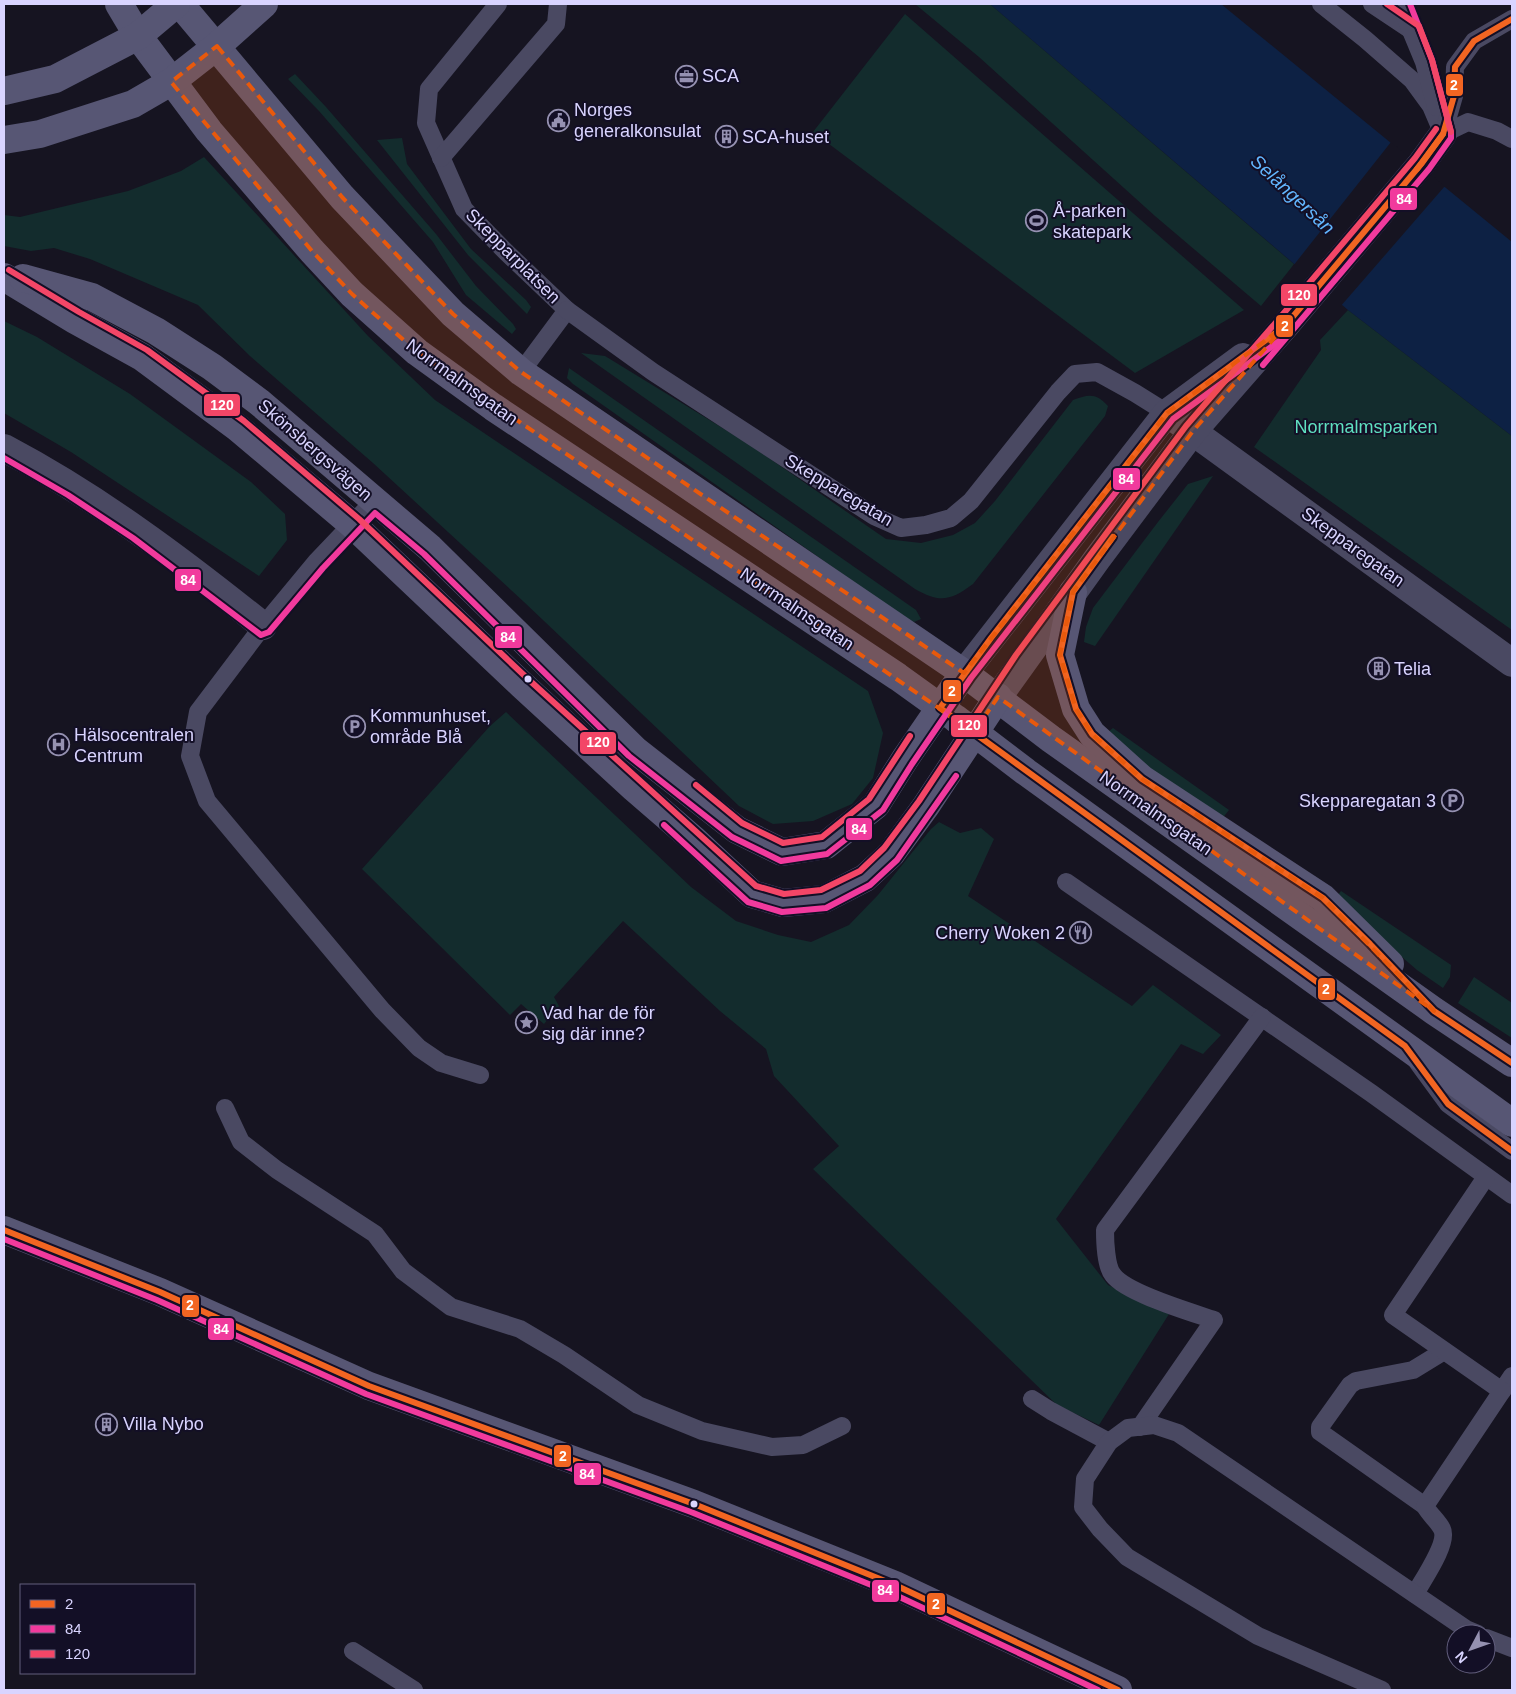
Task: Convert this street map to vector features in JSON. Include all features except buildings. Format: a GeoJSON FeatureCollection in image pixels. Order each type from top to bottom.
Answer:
{"type":"FeatureCollection","features":[{"type":"Feature","properties":{"kind":"main road","name":"Norrmalmsgatan"},"geometry":{"type":"LineString","coordinates":[[119,4],[138,36],[209,131],[312,251],[352,294],[418,352],[493,407],[882,666],[1512,1124]]}},
{"type":"Feature","properties":{"kind":"main road","name":"Norrmalmsgatan"},"geometry":{"type":"LineString","coordinates":[[178,4],[217,46],[342,197],[453,314],[521,372],[964,673],[1051,739],[1434,1011],[1512,1063]]}},
{"type":"Feature","properties":{"kind":"main road"},"geometry":{"type":"LineString","coordinates":[[4,91],[55,79],[138,36],[178,4]]}},
{"type":"Feature","properties":{"kind":"main road"},"geometry":{"type":"LineString","coordinates":[[4,140],[40,134],[133,104],[172,82],[217,46],[264,4]]}},
{"type":"Feature","properties":{"kind":"main road","name":"Skönsbergsvägen"},"geometry":{"type":"LineString","coordinates":[[4,275],[92,297],[156,331],[212,367],[259,402],[430,548],[635,750],[737,830],[782,852],[826,845],[876,804],[964,673]]}},
{"type":"Feature","properties":{"kind":"main road","name":"Skönsbergsvägen"},"geometry":{"type":"LineString","coordinates":[[4,275],[75,320],[142,357],[238,428],[353,525],[529,691],[752,894],[783,903],[824,899],[865,878],[891,854],[926,806],[998,697]]}},
{"type":"Feature","properties":{"kind":"main road"},"geometry":{"type":"LineString","coordinates":[[1072,592],[1060,655],[1076,709],[1092,734],[1142,779],[1322,898],[1370,944],[1434,1011]]}},
{"type":"Feature","properties":{"kind":"main road"},"geometry":{"type":"LineString","coordinates":[[4,1230],[160,1292],[369,1386],[694,1504],[895,1585],[1118,1690]]}},
{"type":"Feature","properties":{"kind":"street"},"geometry":{"type":"LineString","coordinates":[[998,697],[1072,592],[1193,431],[1420,166],[1443,134]]}},
{"type":"Feature","properties":{"kind":"street"},"geometry":{"type":"LineString","coordinates":[[964,673],[1167,414],[1284,326]]}},
{"type":"Feature","properties":{"kind":"street"},"geometry":{"type":"LineString","coordinates":[[1167,414],[1193,431]]}},
{"type":"Feature","properties":{"kind":"street","name":"Skepparegatan"},"geometry":{"type":"LineString","coordinates":[[1193,431],[1512,663]]}},
{"type":"Feature","properties":{"kind":"street"},"geometry":{"type":"LineString","coordinates":[[4,448],[50,472],[119,517],[206,581],[262,626]]}},
{"type":"Feature","properties":{"kind":"lane","name":"Skepparplatsen"},"geometry":{"type":"LineString","coordinates":[[498,4],[429,89],[426,123],[464,209],[567,310],[521,372]]}},
{"type":"Feature","properties":{"kind":"lane"},"geometry":{"type":"LineString","coordinates":[[442,158],[556,24],[558,4]]}},
{"type":"Feature","properties":{"kind":"lane"},"geometry":{"type":"LineString","coordinates":[[1321,4],[1412,80],[1431,106],[1443,134]]}},
{"type":"Feature","properties":{"kind":"lane"},"geometry":{"type":"LineString","coordinates":[[1372,4],[1411,30]]}},
{"type":"Feature","properties":{"kind":"lane"},"geometry":{"type":"LineString","coordinates":[[1400,4],[1424,62],[1443,134]]}},
{"type":"Feature","properties":{"kind":"lane"},"geometry":{"type":"LineString","coordinates":[[1443,134],[1454,96],[1455,67],[1474,41],[1512,19]]}},
{"type":"Feature","properties":{"kind":"lane"},"geometry":{"type":"LineString","coordinates":[[1443,134],[1468,122],[1497,131],[1512,139]]}},
{"type":"Feature","properties":{"kind":"lane","name":"Skepparegatan"},"geometry":{"type":"LineString","coordinates":[[567,310],[662,378],[874,516],[901,528],[926,525],[951,518],[972,500],[1058,392],[1075,374],[1097,372],[1135,393],[1167,414]]}},
{"type":"Feature","properties":{"kind":"lane"},"geometry":{"type":"LineString","coordinates":[[374,501],[316,562],[262,626],[198,712],[190,756],[207,801],[382,1010],[419,1048],[441,1062],[480,1075]]}},
{"type":"Feature","properties":{"kind":"lane"},"geometry":{"type":"LineString","coordinates":[[1066,882],[1372,1093],[1512,1195]]}},
{"type":"Feature","properties":{"kind":"lane"},"geometry":{"type":"LineString","coordinates":[[1140,1427],[1214,1320],[1132,1290],[1112,1275],[1106,1253],[1104,1230],[1262,1017]]}},
{"type":"Feature","properties":{"kind":"lane"},"geometry":{"type":"LineString","coordinates":[[1405,1046],[1448,1104],[1512,1152]]}},
{"type":"Feature","properties":{"kind":"lane"},"geometry":{"type":"LineString","coordinates":[[225,1108],[241,1142],[277,1170],[375,1234],[403,1271],[451,1307],[520,1329],[564,1354],[638,1405],[702,1431],[772,1447],[803,1444],[842,1426]]}},
{"type":"Feature","properties":{"kind":"lane"},"geometry":{"type":"LineString","coordinates":[[1486,1177],[1393,1315],[1502,1391]]}},
{"type":"Feature","properties":{"kind":"lane"},"geometry":{"type":"LineString","coordinates":[[1415,1594],[1441,1547],[1442,1528],[1425,1506],[1320,1432],[1320,1427],[1350,1384],[1356,1381],[1413,1370],[1444,1351]]}},
{"type":"Feature","properties":{"kind":"lane"},"geometry":{"type":"LineString","coordinates":[[1425,1506],[1512,1376]]}},
{"type":"Feature","properties":{"kind":"lane"},"geometry":{"type":"LineString","coordinates":[[1032,1399],[1051,1412],[1108,1442]]}},
{"type":"Feature","properties":{"kind":"lane"},"geometry":{"type":"LineString","coordinates":[[1382,1690],[1258,1636],[1127,1557],[1100,1529],[1083,1507],[1085,1479],[1108,1442],[1128,1428],[1154,1425],[1178,1433],[1459,1624]]}},
{"type":"Feature","properties":{"kind":"lane"},"geometry":{"type":"LineString","coordinates":[[1496,1642],[1512,1648]]}},
{"type":"Feature","properties":{"kind":"lane"},"geometry":{"type":"LineString","coordinates":[[353,1651],[414,1690]]}},
{"type":"Feature","properties":{"kind":"highlighted area"},"geometry":{"type":"Polygon","coordinates":[[[217,46],[342,197],[453,314],[521,372],[964,673],[1167,413],[1285,326],[1193,431],[1073,592],[1060,655],[1076,709],[1092,734],[1142,779],[1323,898],[1434,1011],[998,697],[974,732],[417,352],[352,294],[312,251],[171,82],[217,46]]]}},
{"type":"Feature","properties":{"kind":"green space"},"geometry":{"type":"Polygon","coordinates":[[[915,4],[990,4],[1294,264],[1261,306],[1155,216],[979,57],[915,4]]]}},
{"type":"Feature","properties":{"kind":"green space","name":"Å-parken skatepark"},"geometry":{"type":"Polygon","coordinates":[[[905,14],[1244,310],[1135,373],[813,132],[905,14]]]}},
{"type":"Feature","properties":{"kind":"green space"},"geometry":{"type":"Polygon","coordinates":[[[295,74],[436,234],[476,286],[513,324],[516,329],[512,334],[466,295],[433,242],[319,111],[288,79],[295,74]]]}},
{"type":"Feature","properties":{"kind":"green space"},"geometry":{"type":"Polygon","coordinates":[[[402,138],[407,164],[471,249],[526,300],[531,307],[527,314],[468,255],[377,140],[402,138]]]}},
{"type":"Feature","properties":{"kind":"green space"},"geometry":{"type":"Polygon","coordinates":[[[204,157],[368,336],[435,400],[868,691],[883,733],[873,778],[852,804],[813,821],[773,824],[739,806],[524,602],[373,463],[250,356],[198,305],[90,259],[54,248],[31,251],[4,246],[4,215],[20,217],[128,191],[181,171],[204,157]]]}},
{"type":"Feature","properties":{"kind":"green space","name":"Norrmalmsparken"},"geometry":{"type":"Polygon","coordinates":[[[1348,310],[1512,436],[1512,630],[1254,447],[1321,350],[1320,340],[1348,310]]]}},
{"type":"Feature","properties":{"kind":"green space"},"geometry":{"type":"Polygon","coordinates":[[[4,321],[37,337],[130,394],[251,482],[285,514],[287,540],[259,576],[71,452],[4,413],[4,321]]]}},
{"type":"Feature","properties":{"kind":"green space"},"geometry":{"type":"Polygon","coordinates":[[[581,353],[605,356],[747,443],[886,539],[921,543],[953,535],[975,523],[995,501],[1073,400],[1092,396],[1100,399],[1108,406],[1105,416],[973,584],[951,597],[938,598],[931,597],[915,589],[581,353]]]}},
{"type":"Feature","properties":{"kind":"green space"},"geometry":{"type":"Polygon","coordinates":[[[569,368],[916,610],[921,619],[914,622],[902,616],[573,384],[567,378],[569,368]]]}},
{"type":"Feature","properties":{"kind":"green space"},"geometry":{"type":"Polygon","coordinates":[[[1213,476],[1095,646],[1084,642],[1086,627],[1093,608],[1158,522],[1188,484],[1213,476]]]}},
{"type":"Feature","properties":{"kind":"green space"},"geometry":{"type":"Polygon","coordinates":[[[506,712],[691,887],[736,921],[778,935],[811,942],[849,925],[878,895],[931,829],[939,822],[960,833],[981,828],[994,839],[968,896],[1132,1006],[1153,985],[1221,1035],[1203,1054],[1181,1044],[1056,1219],[1108,1285],[1169,1314],[1099,1425],[1057,1405],[813,1169],[839,1146],[774,1076],[766,1049],[720,1011],[623,921],[554,997],[559,1006],[544,1024],[521,1004],[510,1015],[362,869],[490,726],[506,712]]]}},
{"type":"Feature","properties":{"kind":"green space"},"geometry":{"type":"Polygon","coordinates":[[[1113,728],[1229,810],[1221,820],[1135,758],[1108,732],[1113,728]]]}},
{"type":"Feature","properties":{"kind":"green space"},"geometry":{"type":"Polygon","coordinates":[[[1341,891],[1451,965],[1450,977],[1443,988],[1417,970],[1335,899],[1341,891]]]}},
{"type":"Feature","properties":{"kind":"green space"},"geometry":{"type":"Polygon","coordinates":[[[1474,977],[1512,1003],[1512,1038],[1458,1003],[1474,977]]]}},
{"type":"Feature","properties":{"kind":"water","name":"Selångersån"},"geometry":{"type":"Polygon","coordinates":[[[990,4],[1221,4],[1512,242],[1512,436],[1348,310],[990,4]]]}},
{"type":"Feature","properties":{"kind":"pier"},"geometry":{"type":"Polygon","coordinates":[[[1391,142],[1445,186],[1340,307],[1293,266],[1391,142]]]}},
{"type":"Feature","properties":{"kind":"transit line","name":"120"},"geometry":{"type":"LineString","coordinates":[[1387,4],[1419,26],[1432,60],[1451,132]]}},
{"type":"Feature","properties":{"kind":"transit line","name":"84"},"geometry":{"type":"LineString","coordinates":[[1263,365],[1429,169],[1451,138],[1432,60],[1410,4]]}},
{"type":"Feature","properties":{"kind":"transit line","name":"2"},"geometry":{"type":"LineString","coordinates":[[1417,169],[1443,134],[1454,96],[1455,67],[1474,41],[1512,19]]}},
{"type":"Feature","properties":{"kind":"transit line","name":"120"},"geometry":{"type":"LineString","coordinates":[[9,270],[147,350],[244,421],[359,519],[528,679],[756,886],[784,894],[821,890],[860,871],[884,848],[919,801],[1016,655],[1186,426],[1415,158],[1436,129]]}},
{"type":"Feature","properties":{"kind":"transit line","name":"2"},"geometry":{"type":"LineString","coordinates":[[1443,134],[1422,163],[1285,326],[1167,413],[991,638],[940,708],[1405,1046],[1448,1104],[1512,1151]]}},
{"type":"Feature","properties":{"kind":"transit line","name":"84"},"geometry":{"type":"LineString","coordinates":[[4,458],[68,495],[133,538],[261,635],[269,632],[323,568],[375,513],[424,554],[629,756],[732,837],[781,861],[827,854],[883,810],[971,678],[1173,419],[1290,333]]}},
{"type":"Feature","properties":{"kind":"transit line","name":"2"},"geometry":{"type":"LineString","coordinates":[[1113,537],[1073,592],[1060,655],[1076,709],[1092,734],[1142,779],[1323,898],[1434,1011],[1512,1063]]}},
{"type":"Feature","properties":{"kind":"transit line","name":"120"},"geometry":{"type":"LineString","coordinates":[[696,785],[742,823],[783,843],[822,837],[869,799],[910,736]]}},
{"type":"Feature","properties":{"kind":"transit line","name":"84"},"geometry":{"type":"LineString","coordinates":[[664,825],[748,902],[782,912],[826,908],[870,885],[897,860],[956,776]]}},
{"type":"Feature","properties":{"kind":"transit line","name":"2"},"geometry":{"type":"LineString","coordinates":[[4,1230],[160,1292],[369,1386],[694,1504],[895,1585],[1118,1690]]}},
{"type":"Feature","properties":{"kind":"transit line","name":"84"},"geometry":{"type":"LineString","coordinates":[[4,1239],[157,1300],[366,1394],[691,1512],[891,1593],[1098,1690]]}},
{"type":"Feature","properties":{"kind":"place","name":"SCA"},"geometry":{"type":"Point","coordinates":[686,76]}},
{"type":"Feature","properties":{"kind":"place","name":"Norges generalkonsulat"},"geometry":{"type":"Point","coordinates":[558,120]}},
{"type":"Feature","properties":{"kind":"place","name":"SCA-huset"},"geometry":{"type":"Point","coordinates":[726,137]}},
{"type":"Feature","properties":{"kind":"place","name":"Å-parken skatepark"},"geometry":{"type":"Point","coordinates":[1037,221]}},
{"type":"Feature","properties":{"kind":"place","name":"Telia"},"geometry":{"type":"Point","coordinates":[1378,669]}},
{"type":"Feature","properties":{"kind":"place","name":"Kommunhuset, område Blå"},"geometry":{"type":"Point","coordinates":[354,726]}},
{"type":"Feature","properties":{"kind":"place","name":"Hälsocentralen Centrum"},"geometry":{"type":"Point","coordinates":[58,745]}},
{"type":"Feature","properties":{"kind":"place","name":"Skepparegatan 3"},"geometry":{"type":"Point","coordinates":[1452,801]}},
{"type":"Feature","properties":{"kind":"place","name":"Cherry Woken 2"},"geometry":{"type":"Point","coordinates":[1081,933]}},
{"type":"Feature","properties":{"kind":"place","name":"Vad har de för sig där inne?"},"geometry":{"type":"Point","coordinates":[526,1023]}},
{"type":"Feature","properties":{"kind":"place","name":"Villa Nybo"},"geometry":{"type":"Point","coordinates":[107,1424]}}]}
